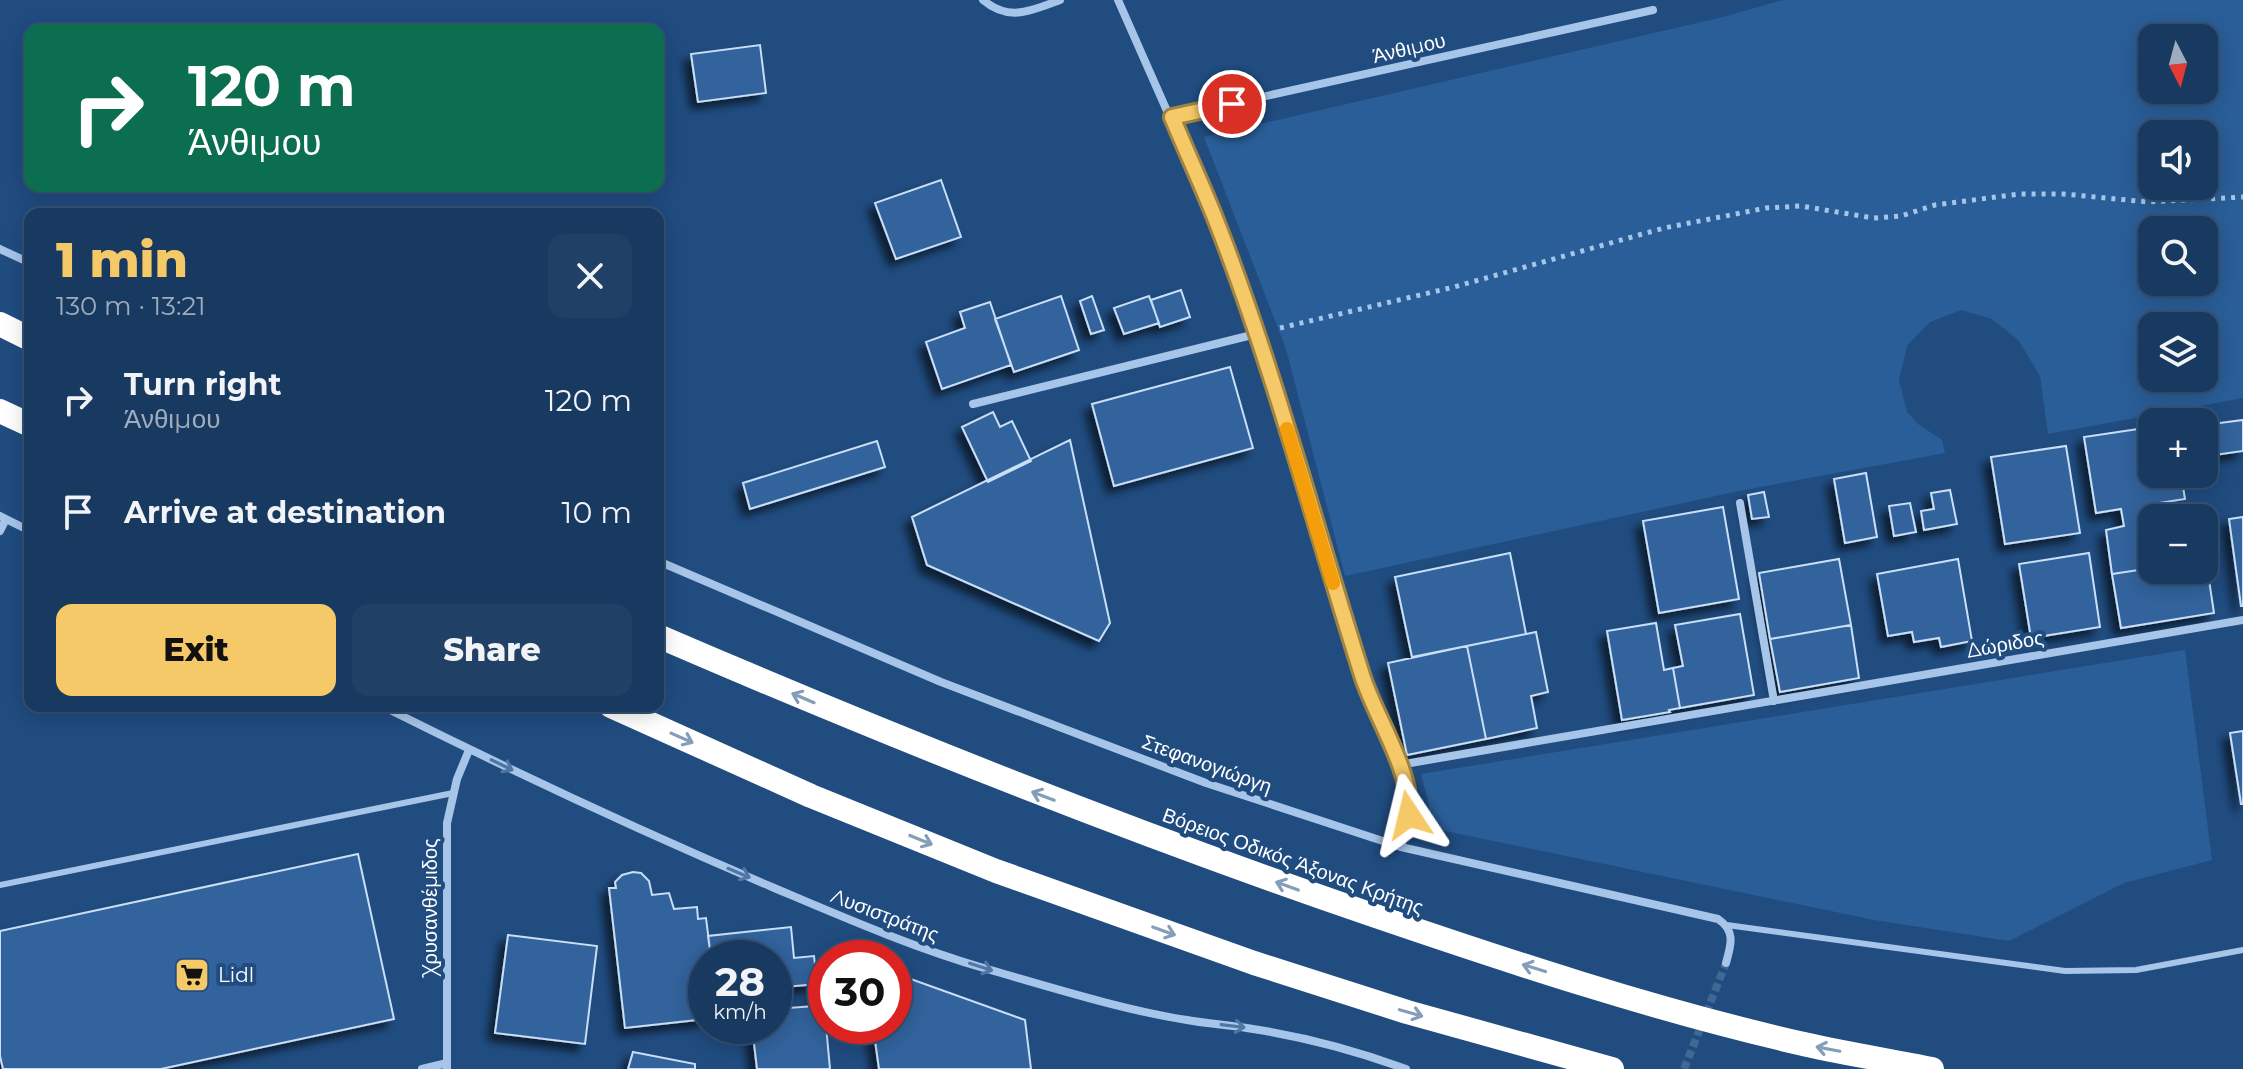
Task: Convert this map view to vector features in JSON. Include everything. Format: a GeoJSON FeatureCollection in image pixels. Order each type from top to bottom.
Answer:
{"type":"FeatureCollection","features":[{"type":"Feature","properties":{"kind":"highway"},"geometry":{"type":"LineString","coordinates":[[0,324],[24,336]]}},
{"type":"Feature","properties":{"kind":"highway"},"geometry":{"type":"LineString","coordinates":[[0,411],[24,422]]}},
{"type":"Feature","properties":{"kind":"highway","name":"Βόρειος Οδικός Άξονας Κρήτης"},"geometry":{"type":"LineString","coordinates":[[664,638],[1046,797],[1296,889],[1457,944],[1608,991],[1799,1043],[1932,1069]]}},
{"type":"Feature","properties":{"kind":"highway"},"geometry":{"type":"LineString","coordinates":[[624,712],[811,796],[1039,886],[1254,963],[1407,1012],[1612,1069]]}},
{"type":"Feature","properties":{"kind":"street"},"geometry":{"type":"LineString","coordinates":[[983,0],[994,9],[1012,14],[1060,0]]}},
{"type":"Feature","properties":{"kind":"street"},"geometry":{"type":"LineString","coordinates":[[1118,0],[1216,222],[1256,334],[1365,683],[1399,765],[1410,805],[1401,847]]}},
{"type":"Feature","properties":{"kind":"street","name":"Άνθιμου"},"geometry":{"type":"LineString","coordinates":[[1172,117],[1653,10]]}},
{"type":"Feature","properties":{"kind":"street"},"geometry":{"type":"LineString","coordinates":[[0,249],[24,260]]}},
{"type":"Feature","properties":{"kind":"street"},"geometry":{"type":"LineString","coordinates":[[973,404],[1256,334]]}},
{"type":"Feature","properties":{"kind":"street"},"geometry":{"type":"LineString","coordinates":[[1740,503],[1774,701]]}},
{"type":"Feature","properties":{"kind":"street"},"geometry":{"type":"LineString","coordinates":[[0,531],[3,518],[24,528]]}},
{"type":"Feature","properties":{"kind":"street","name":"Στεφανογιώργη"},"geometry":{"type":"LineString","coordinates":[[664,564],[941,682],[1206,783],[1401,847],[1718,919],[1727,925]]}},
{"type":"Feature","properties":{"kind":"street","name":"Δώριδος"},"geometry":{"type":"LineString","coordinates":[[1399,765],[2243,620]]}},
{"type":"Feature","properties":{"kind":"street","name":"Λυσιστράτης"},"geometry":{"type":"LineString","coordinates":[[394,712],[663,840],[921,947],[984,968],[1110,1002],[1185,1020],[1256,1029],[1314,1041],[1406,1069]]}},
{"type":"Feature","properties":{"kind":"street","name":"Χρυσανθέμιδος"},"geometry":{"type":"LineString","coordinates":[[447,1066],[447,823],[453,793],[469,750]]}},
{"type":"Feature","properties":{"kind":"street"},"geometry":{"type":"LineString","coordinates":[[1726,963],[1731,935],[1727,925]]}},
{"type":"Feature","properties":{"kind":"street"},"geometry":{"type":"LineString","coordinates":[[422,1069],[447,1066]]}},
{"type":"Feature","properties":{"kind":"lane"},"geometry":{"type":"LineString","coordinates":[[0,885],[453,793]]}},
{"type":"Feature","properties":{"kind":"lane"},"geometry":{"type":"LineString","coordinates":[[1727,925],[2065,971],[2136,970],[2243,950]]}},
{"type":"Feature","properties":{"kind":"path"},"geometry":{"type":"LineString","coordinates":[[1256,334],[1454,287],[1664,228],[1766,208],[1801,206],[1873,218],[1901,216],[1935,205],[2019,194],[2064,194],[2148,202],[2243,197]]}},
{"type":"Feature","properties":{"kind":"shaded area"},"geometry":{"type":"Polygon","coordinates":[[[1783,0],[2243,0],[2243,398],[2189,408],[2138,408],[2138,417],[2048,434],[2040,376],[2019,341],[1992,319],[1961,310],[1930,322],[1907,346],[1899,380],[1907,412],[1918,424],[1942,440],[1945,453],[1739,491],[1345,576],[1286,349],[1204,137],[1723,17],[1783,0]]]}},
{"type":"Feature","properties":{"kind":"shaded area"},"geometry":{"type":"Polygon","coordinates":[[[2185,650],[2212,860],[2124,883],[2009,941],[1874,920],[1426,827],[1429,805],[1421,774],[2185,650]]]}},
{"type":"Feature","properties":{"kind":"building"},"geometry":{"type":"Polygon","coordinates":[[[760,45],[766,93],[698,102],[691,54],[760,45]]]}},
{"type":"Feature","properties":{"kind":"building"},"geometry":{"type":"Polygon","coordinates":[[[941,180],[961,237],[896,259],[875,203],[941,180]]]}},
{"type":"Feature","properties":{"kind":"building"},"geometry":{"type":"Polygon","coordinates":[[[1181,290],[1190,317],[1160,327],[1151,300],[1181,290]]]}},
{"type":"Feature","properties":{"kind":"building"},"geometry":{"type":"Polygon","coordinates":[[[1061,296],[1079,350],[1014,372],[995,319],[1061,296]]]}},
{"type":"Feature","properties":{"kind":"building"},"geometry":{"type":"Polygon","coordinates":[[[1092,296],[1104,330],[1091,334],[1080,301],[1092,296]]]}},
{"type":"Feature","properties":{"kind":"building"},"geometry":{"type":"Polygon","coordinates":[[[1149,296],[1159,323],[1124,334],[1114,308],[1149,296]]]}},
{"type":"Feature","properties":{"kind":"building"},"geometry":{"type":"Polygon","coordinates":[[[990,302],[1011,365],[942,389],[926,342],[965,328],[960,312],[990,302]]]}},
{"type":"Feature","properties":{"kind":"building"},"geometry":{"type":"Polygon","coordinates":[[[1230,367],[1253,448],[1114,486],[1092,404],[1230,367]]]}},
{"type":"Feature","properties":{"kind":"building"},"geometry":{"type":"Polygon","coordinates":[[[993,412],[1000,427],[1012,421],[1031,461],[988,482],[962,427],[993,412]]]}},
{"type":"Feature","properties":{"kind":"building"},"geometry":{"type":"Polygon","coordinates":[[[2243,420],[2243,451],[2218,454],[2218,423],[2243,420]]]}},
{"type":"Feature","properties":{"kind":"building"},"geometry":{"type":"Polygon","coordinates":[[[2138,429],[2138,488],[2183,488],[2185,499],[2138,504],[2138,570],[2112,574],[2106,530],[2124,526],[2121,509],[2096,513],[2084,437],[2138,429]]]}},
{"type":"Feature","properties":{"kind":"building"},"geometry":{"type":"Polygon","coordinates":[[[1070,440],[1110,623],[1099,641],[927,565],[912,517],[1070,440]]]}},
{"type":"Feature","properties":{"kind":"building"},"geometry":{"type":"Polygon","coordinates":[[[877,441],[885,467],[750,509],[743,483],[877,441]]]}},
{"type":"Feature","properties":{"kind":"building"},"geometry":{"type":"Polygon","coordinates":[[[2066,446],[2080,533],[2005,544],[1991,457],[2066,446]]]}},
{"type":"Feature","properties":{"kind":"building"},"geometry":{"type":"Polygon","coordinates":[[[1866,473],[1877,537],[1845,543],[1834,479],[1866,473]]]}},
{"type":"Feature","properties":{"kind":"building"},"geometry":{"type":"Polygon","coordinates":[[[1950,490],[1957,524],[1924,530],[1921,511],[1934,509],[1931,493],[1950,490]]]}},
{"type":"Feature","properties":{"kind":"building"},"geometry":{"type":"Polygon","coordinates":[[[1764,492],[1769,517],[1752,519],[1748,495],[1764,492]]]}},
{"type":"Feature","properties":{"kind":"building"},"geometry":{"type":"Polygon","coordinates":[[[1910,503],[1916,532],[1894,536],[1889,506],[1910,503]]]}},
{"type":"Feature","properties":{"kind":"building"},"geometry":{"type":"Polygon","coordinates":[[[1723,507],[1739,599],[1659,613],[1643,521],[1723,507]]]}},
{"type":"Feature","properties":{"kind":"building"},"geometry":{"type":"Polygon","coordinates":[[[2243,517],[2243,606],[2241,606],[2229,519],[2243,517]]]}},
{"type":"Feature","properties":{"kind":"building"},"geometry":{"type":"Polygon","coordinates":[[[1510,553],[1526,634],[1412,657],[1395,577],[1510,553]]]}},
{"type":"Feature","properties":{"kind":"building"},"geometry":{"type":"Polygon","coordinates":[[[2089,553],[2100,627],[2031,638],[2019,564],[2089,553]]]}},
{"type":"Feature","properties":{"kind":"building"},"geometry":{"type":"Polygon","coordinates":[[[1839,559],[1851,625],[1770,639],[1759,573],[1839,559]]]}},
{"type":"Feature","properties":{"kind":"building"},"geometry":{"type":"Polygon","coordinates":[[[1958,559],[1972,641],[1941,647],[1939,638],[1914,642],[1912,632],[1888,636],[1877,574],[1958,559]]]}},
{"type":"Feature","properties":{"kind":"building"},"geometry":{"type":"Polygon","coordinates":[[[2138,570],[2138,584],[2210,584],[2214,613],[2121,628],[2112,574],[2138,570]]]}},
{"type":"Feature","properties":{"kind":"building"},"geometry":{"type":"Polygon","coordinates":[[[1740,614],[1754,695],[1680,708],[1673,668],[1683,666],[1675,625],[1740,614]]]}},
{"type":"Feature","properties":{"kind":"building"},"geometry":{"type":"Polygon","coordinates":[[[1656,623],[1664,670],[1673,668],[1680,708],[1622,720],[1607,631],[1656,623]]]}},
{"type":"Feature","properties":{"kind":"building"},"geometry":{"type":"Polygon","coordinates":[[[1851,625],[1859,678],[1780,692],[1770,639],[1851,625]]]}},
{"type":"Feature","properties":{"kind":"building"},"geometry":{"type":"Polygon","coordinates":[[[1536,632],[1548,692],[1531,696],[1537,728],[1486,739],[1467,646],[1536,632]]]}},
{"type":"Feature","properties":{"kind":"building"},"geometry":{"type":"Polygon","coordinates":[[[1467,646],[1486,739],[1407,755],[1388,663],[1467,646]]]}},
{"type":"Feature","properties":{"kind":"building"},"geometry":{"type":"Polygon","coordinates":[[[2243,731],[2243,804],[2241,804],[2230,733],[2243,731]]]}},
{"type":"Feature","properties":{"kind":"building","name":"Lidl"},"geometry":{"type":"Polygon","coordinates":[[[358,854],[394,1019],[161,1069],[3,1069],[0,1056],[0,931],[358,854]]]}},
{"type":"Feature","properties":{"kind":"building"},"geometry":{"type":"Polygon","coordinates":[[[641,873],[649,881],[652,895],[669,893],[674,909],[697,907],[698,919],[706,918],[709,940],[688,940],[688,1021],[625,1028],[609,888],[616,888],[615,882],[622,875],[641,873]]]}},
{"type":"Feature","properties":{"kind":"building"},"geometry":{"type":"Polygon","coordinates":[[[791,927],[794,958],[808,957],[808,985],[792,986],[792,940],[709,940],[708,936],[791,927]]]}},
{"type":"Feature","properties":{"kind":"building"},"geometry":{"type":"Polygon","coordinates":[[[508,935],[597,946],[585,1044],[495,1033],[508,935]]]}},
{"type":"Feature","properties":{"kind":"building"},"geometry":{"type":"Polygon","coordinates":[[[912,979],[1025,1020],[1031,1069],[879,1069],[876,1044],[912,1044],[912,979]]]}},
{"type":"Feature","properties":{"kind":"building"},"geometry":{"type":"Polygon","coordinates":[[[808,1007],[808,1044],[828,1044],[830,1069],[757,1069],[754,1044],[792,1044],[792,1008],[808,1007]]]}},
{"type":"Feature","properties":{"kind":"building"},"geometry":{"type":"Polygon","coordinates":[[[633,1052],[695,1064],[695,1069],[628,1069],[633,1052]]]}},
{"type":"Feature","properties":{"kind":"tunnel"},"geometry":{"type":"LineString","coordinates":[[1684,1069],[1726,963]]}},
{"type":"Feature","properties":{"kind":"slow traffic"},"geometry":{"type":"LineString","coordinates":[[1287,429],[1333,583]]}},
{"type":"Feature","properties":{"kind":"place","name":"Lidl"},"geometry":{"type":"Point","coordinates":[192,975]}},
{"type":"Feature","properties":{"kind":"route"},"geometry":{"type":"LineString","coordinates":[[1232,104],[1172,117],[1216,222],[1256,334],[1365,683],[1399,765],[1409,797],[1409,815]]}}]}
